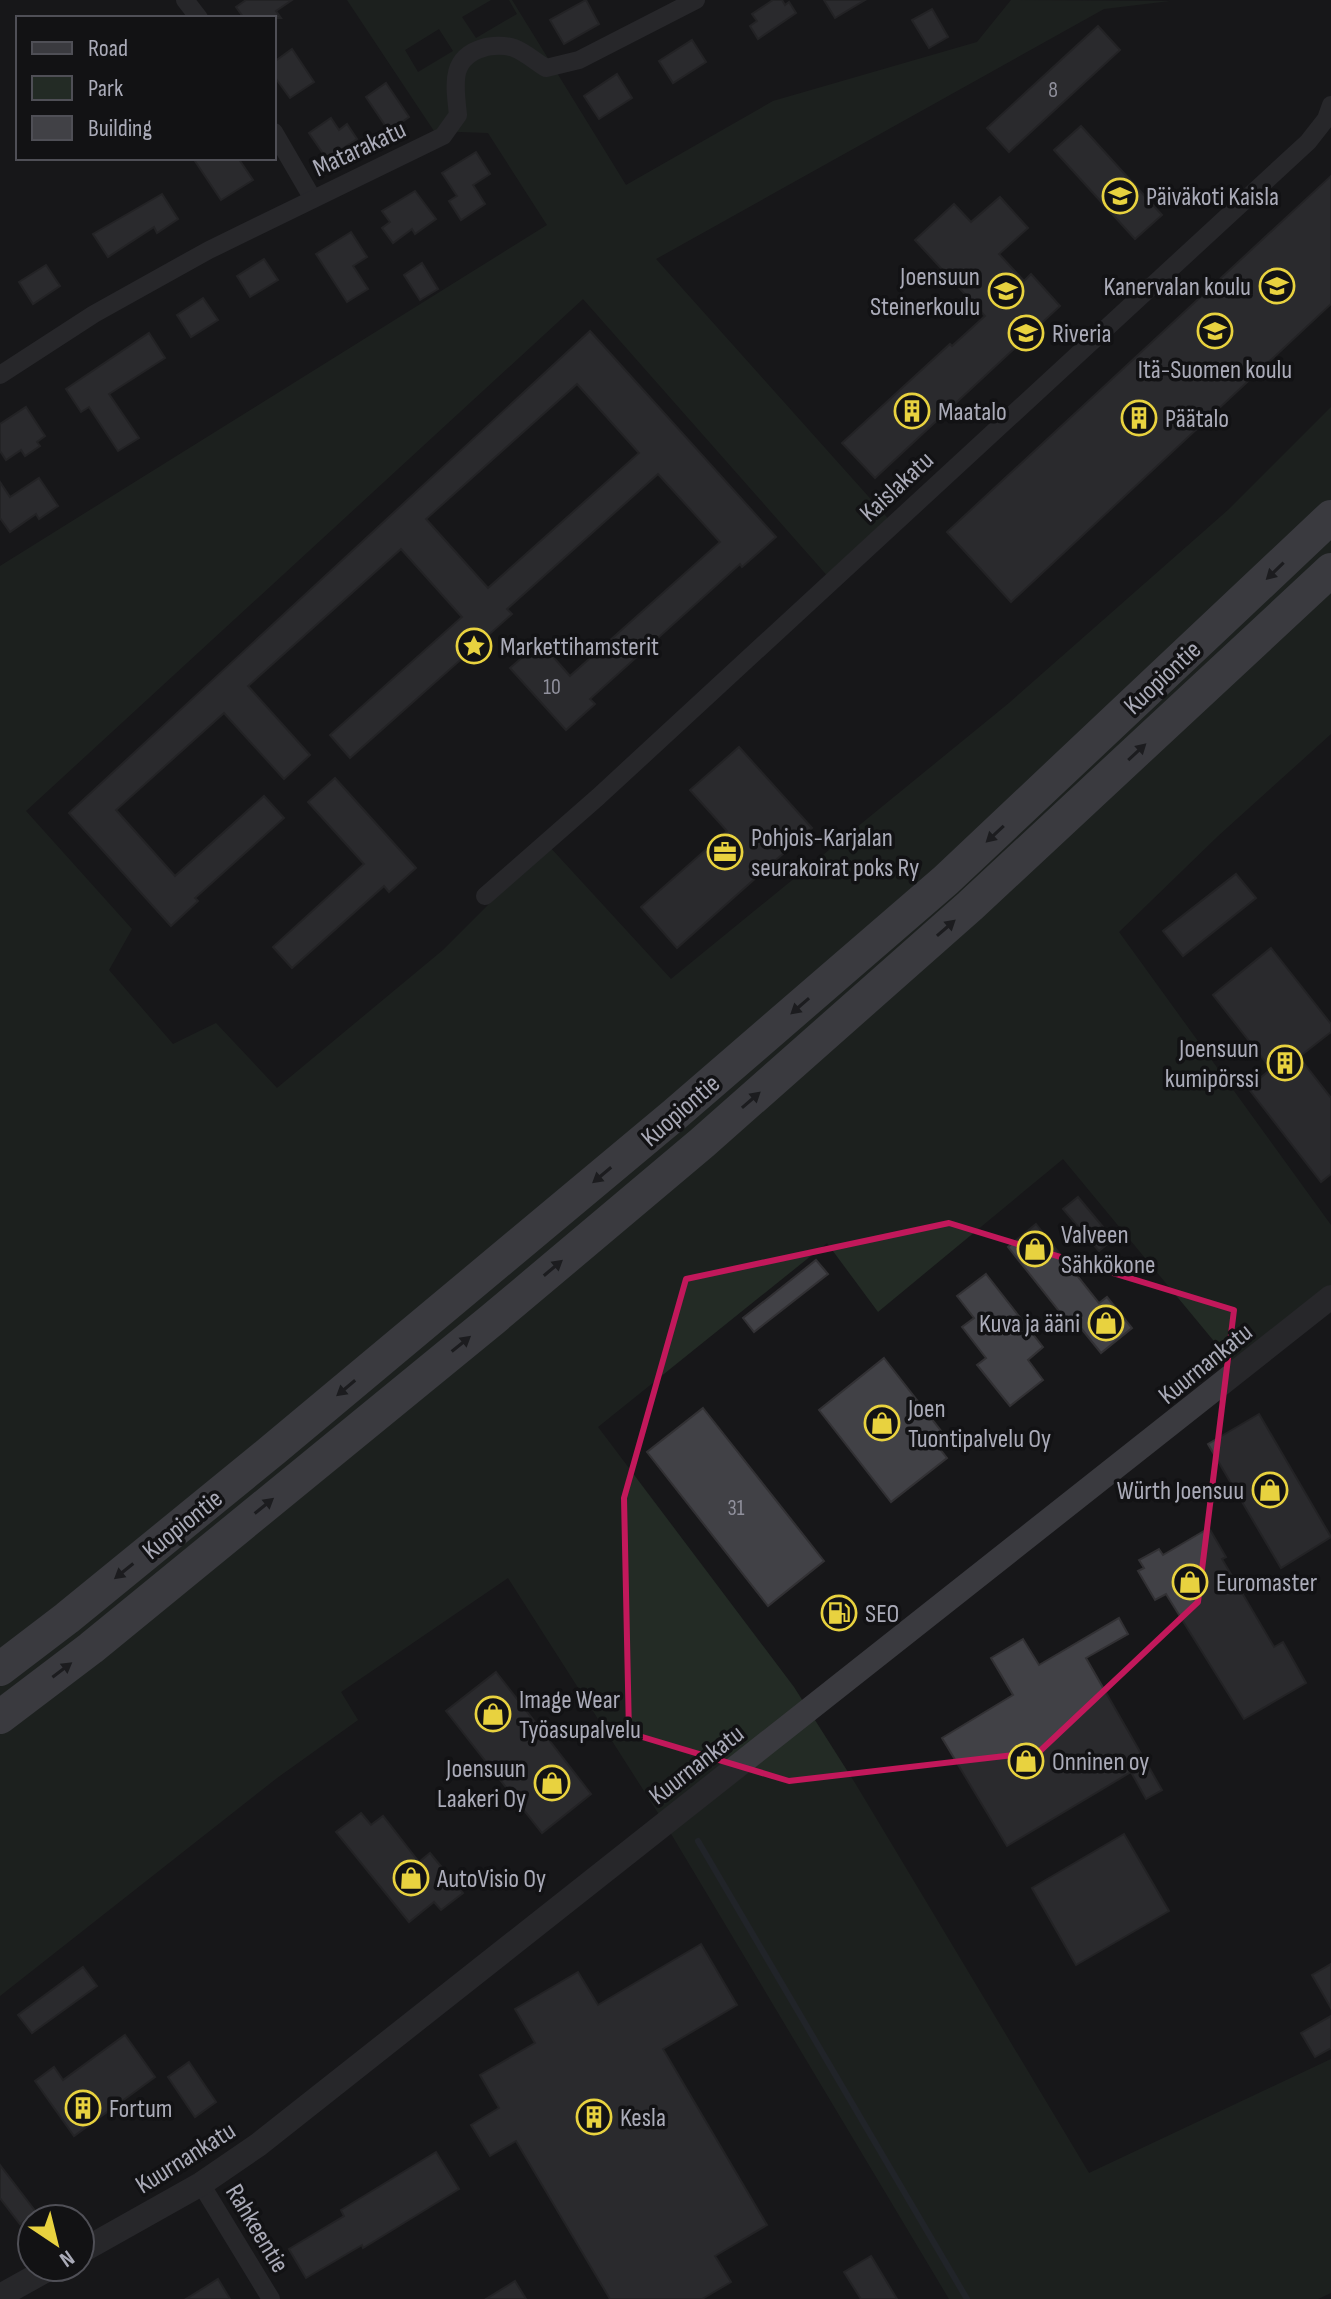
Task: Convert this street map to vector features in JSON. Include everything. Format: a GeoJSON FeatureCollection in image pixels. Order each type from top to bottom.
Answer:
{"type":"FeatureCollection","features":[{"type":"Feature","properties":{"kind":"highway","name":"Kuopiontie"},"geometry":{"type":"LineString","coordinates":[[0,1669],[67,1618],[468,1288],[946,880],[1331,517]]}},
{"type":"Feature","properties":{"kind":"highway","name":"Kuopiontie"},"geometry":{"type":"LineString","coordinates":[[0,1717],[91,1648],[493,1319],[702,1143],[970,906],[1331,570]]}},
{"type":"Feature","properties":{"kind":"street"},"geometry":{"type":"LineString","coordinates":[[185,0],[197,16]]}},
{"type":"Feature","properties":{"kind":"street","name":"Matarakatu"},"geometry":{"type":"LineString","coordinates":[[0,375],[94,314],[209,250],[443,136],[458,115],[455,84],[459,64],[467,53],[487,46],[512,47],[546,68],[579,60],[696,0]]}},
{"type":"Feature","properties":{"kind":"street","name":"Kaislakatu"},"geometry":{"type":"LineString","coordinates":[[485,896],[610,786],[1308,142],[1326,119],[1331,105]]}},
{"type":"Feature","properties":{"kind":"street"},"geometry":{"type":"LineString","coordinates":[[276,135],[313,199]]}},
{"type":"Feature","properties":{"kind":"street","name":"Kuurnankatu"},"geometry":{"type":"LineString","coordinates":[[96,2243],[201,2184],[303,2110],[1331,1297]]}},
{"type":"Feature","properties":{"kind":"street","name":"Rahkeentie"},"geometry":{"type":"LineString","coordinates":[[201,2184],[271,2299]]}},
{"type":"Feature","properties":{"kind":"street"},"geometry":{"type":"LineString","coordinates":[[0,2296],[23,2283]]}},
{"type":"Feature","properties":{"kind":"highlighted area"},"geometry":{"type":"Polygon","coordinates":[[[949,1223],[1234,1310],[1198,1602],[1039,1752],[789,1781],[629,1733],[624,1498],[686,1279],[949,1223]]]}},
{"type":"Feature","properties":{"kind":"green space"},"geometry":{"type":"Polygon","coordinates":[[[347,0],[491,0],[462,17],[476,38],[517,14],[509,0],[512,0],[626,185],[773,101],[977,42],[1011,0],[1170,1],[1104,9],[656,259],[893,524],[831,580],[583,299],[26,811],[132,929],[109,970],[173,1044],[216,1023],[277,1088],[443,950],[548,845],[671,979],[1009,703],[1228,510],[1331,407],[1331,734],[1218,836],[1119,932],[1331,1225],[1331,1295],[1237,1369],[1063,1159],[878,1312],[827,1243],[598,1427],[794,1687],[1089,2173],[1331,2059],[1331,2293],[1318,2299],[949,2299],[667,1827],[508,1578],[341,1692],[358,1720],[277,1778],[0,1996],[0,566],[547,225],[488,133],[434,131],[347,0]],[[439,29],[405,50],[418,72],[453,51],[439,29]]]}},
{"type":"Feature","properties":{"kind":"building"},"geometry":{"type":"Polygon","coordinates":[[[246,0],[292,0],[276,11],[281,18],[243,16],[236,7],[246,0]]]}},
{"type":"Feature","properties":{"kind":"building"},"geometry":{"type":"Polygon","coordinates":[[[586,0],[599,24],[564,44],[550,20],[586,0]]]}},
{"type":"Feature","properties":{"kind":"building"},"geometry":{"type":"Polygon","coordinates":[[[773,0],[782,0],[785,5],[789,2],[796,13],[758,39],[750,26],[757,21],[752,14],[773,0]]]}},
{"type":"Feature","properties":{"kind":"building"},"geometry":{"type":"Polygon","coordinates":[[[824,0],[865,0],[835,18],[824,0]]]}},
{"type":"Feature","properties":{"kind":"building"},"geometry":{"type":"Polygon","coordinates":[[[932,9],[948,37],[929,48],[912,20],[932,9]]]}},
{"type":"Feature","properties":{"kind":"building"},"geometry":{"type":"Polygon","coordinates":[[[1098,26],[1120,50],[1009,152],[987,128],[1098,26]]]}},
{"type":"Feature","properties":{"kind":"building"},"geometry":{"type":"Polygon","coordinates":[[[692,40],[706,62],[673,83],[659,61],[692,40]]]}},
{"type":"Feature","properties":{"kind":"building"},"geometry":{"type":"Polygon","coordinates":[[[292,49],[314,82],[290,98],[276,79],[276,61],[292,49]]]}},
{"type":"Feature","properties":{"kind":"building"},"geometry":{"type":"Polygon","coordinates":[[[617,74],[632,98],[599,119],[584,96],[617,74]]]}},
{"type":"Feature","properties":{"kind":"building"},"geometry":{"type":"Polygon","coordinates":[[[386,83],[409,117],[389,131],[366,97],[386,83]]]}},
{"type":"Feature","properties":{"kind":"building"},"geometry":{"type":"Polygon","coordinates":[[[331,118],[339,130],[347,124],[357,139],[327,159],[309,133],[331,118]]]}},
{"type":"Feature","properties":{"kind":"building"},"geometry":{"type":"Polygon","coordinates":[[[1081,126],[1162,215],[1135,239],[1054,150],[1081,126]]]}},
{"type":"Feature","properties":{"kind":"building"},"geometry":{"type":"Polygon","coordinates":[[[476,152],[490,174],[473,185],[485,204],[461,220],[449,201],[457,196],[442,173],[476,152]]]}},
{"type":"Feature","properties":{"kind":"building"},"geometry":{"type":"Polygon","coordinates":[[[194,160],[239,160],[253,180],[221,200],[194,160]]]}},
{"type":"Feature","properties":{"kind":"building","name":"Päätalo"},"geometry":{"type":"Polygon","coordinates":[[[1331,176],[1331,304],[1011,602],[947,532],[1331,176]]]}},
{"type":"Feature","properties":{"kind":"building"},"geometry":{"type":"Polygon","coordinates":[[[415,191],[436,219],[415,234],[412,229],[393,243],[382,228],[390,222],[382,211],[415,191]]]}},
{"type":"Feature","properties":{"kind":"building"},"geometry":{"type":"Polygon","coordinates":[[[162,194],[178,219],[157,233],[154,227],[108,257],[93,234],[162,194]]]}},
{"type":"Feature","properties":{"kind":"building"},"geometry":{"type":"Polygon","coordinates":[[[1000,197],[1028,228],[999,254],[1024,281],[1031,274],[1060,306],[875,478],[842,443],[985,316],[915,240],[954,204],[971,222],[1000,197]]]}},
{"type":"Feature","properties":{"kind":"building"},"geometry":{"type":"Polygon","coordinates":[[[351,232],[367,257],[353,266],[368,289],[347,302],[316,254],[351,232]]]}},
{"type":"Feature","properties":{"kind":"building"},"geometry":{"type":"Polygon","coordinates":[[[264,259],[278,280],[250,297],[237,276],[264,259]]]}},
{"type":"Feature","properties":{"kind":"building"},"geometry":{"type":"Polygon","coordinates":[[[422,263],[438,289],[420,300],[404,275],[422,263]]]}},
{"type":"Feature","properties":{"kind":"building"},"geometry":{"type":"Polygon","coordinates":[[[46,265],[60,286],[33,304],[19,282],[46,265]]]}},
{"type":"Feature","properties":{"kind":"building"},"geometry":{"type":"Polygon","coordinates":[[[203,298],[218,320],[191,337],[177,315],[203,298]]]}},
{"type":"Feature","properties":{"kind":"building"},"geometry":{"type":"Polygon","coordinates":[[[590,331],[776,537],[742,567],[740,564],[590,699],[595,704],[566,730],[510,668],[540,642],[570,676],[720,542],[658,474],[507,609],[512,614],[350,758],[330,735],[462,617],[401,549],[248,686],[310,755],[284,779],[224,713],[116,810],[175,876],[264,796],[284,818],[195,898],[198,901],[171,926],[69,813],[590,331]],[[577,384],[426,519],[488,588],[639,453],[577,384]]]}},
{"type":"Feature","properties":{"kind":"building"},"geometry":{"type":"Polygon","coordinates":[[[149,333],[165,358],[109,394],[139,438],[118,451],[89,407],[81,412],[66,389],[149,333]]]}},
{"type":"Feature","properties":{"kind":"building"},"geometry":{"type":"Polygon","coordinates":[[[26,407],[45,436],[37,442],[40,446],[25,456],[21,450],[6,460],[0,451],[0,424],[26,407]]]}},
{"type":"Feature","properties":{"kind":"building"},"geometry":{"type":"Polygon","coordinates":[[[39,478],[58,506],[39,519],[36,514],[10,532],[0,518],[0,482],[10,497],[39,478]]]}},
{"type":"Feature","properties":{"kind":"building"},"geometry":{"type":"Polygon","coordinates":[[[739,747],[812,828],[677,948],[641,907],[727,831],[690,790],[739,747]]]}},
{"type":"Feature","properties":{"kind":"building"},"geometry":{"type":"Polygon","coordinates":[[[335,778],[416,868],[389,892],[384,886],[292,968],[273,947],[364,864],[308,802],[335,778]]]}},
{"type":"Feature","properties":{"kind":"building"},"geometry":{"type":"Polygon","coordinates":[[[1236,874],[1256,898],[1183,956],[1163,931],[1236,874]]]}},
{"type":"Feature","properties":{"kind":"building","name":"Joensuun kumipörssi"},"geometry":{"type":"Polygon","coordinates":[[[1271,948],[1331,1024],[1331,1032],[1299,1057],[1331,1098],[1331,1174],[1321,1182],[1248,1088],[1271,1069],[1213,995],[1271,948]]]}},
{"type":"Feature","properties":{"kind":"building"},"geometry":{"type":"Polygon","coordinates":[[[1078,1197],[1113,1239],[1099,1251],[1063,1209],[1078,1197]]]}},
{"type":"Feature","properties":{"kind":"building"},"geometry":{"type":"Polygon","coordinates":[[[1036,1224],[1099,1303],[1107,1297],[1132,1328],[1101,1353],[1076,1322],[1071,1326],[1008,1247],[1036,1224]]]}},
{"type":"Feature","properties":{"kind":"building"},"geometry":{"type":"Polygon","coordinates":[[[816,1260],[828,1274],[754,1332],[743,1318],[816,1260]]]}},
{"type":"Feature","properties":{"kind":"building"},"geometry":{"type":"Polygon","coordinates":[[[986,1274],[1043,1347],[1028,1360],[1043,1380],[1010,1406],[977,1365],[986,1358],[962,1327],[974,1318],[957,1296],[986,1274]]]}},
{"type":"Feature","properties":{"kind":"building","name":"Joen Tuontipalvelu Oy"},"geometry":{"type":"Polygon","coordinates":[[[884,1358],[945,1436],[936,1444],[947,1458],[891,1502],[819,1410],[884,1358]]]}},
{"type":"Feature","properties":{"kind":"building"},"geometry":{"type":"Polygon","coordinates":[[[703,1408],[824,1561],[768,1606],[647,1452],[703,1408]]]}},
{"type":"Feature","properties":{"kind":"building","name":"Würth Joensuu"},"geometry":{"type":"Polygon","coordinates":[[[1259,1414],[1331,1537],[1281,1568],[1208,1444],[1259,1414]]]}},
{"type":"Feature","properties":{"kind":"building","name":"Euromaster"},"geometry":{"type":"Polygon","coordinates":[[[1209,1528],[1226,1557],[1222,1559],[1274,1647],[1283,1642],[1306,1683],[1244,1719],[1166,1594],[1155,1600],[1138,1571],[1144,1568],[1139,1560],[1159,1549],[1163,1555],[1209,1528]]]}},
{"type":"Feature","properties":{"kind":"building","name":"SEO"},"geometry":{"type":"Polygon","coordinates":[[[844,1598],[855,1611],[833,1629],[822,1616],[844,1598]]]}},
{"type":"Feature","properties":{"kind":"building","name":"Onninen oy"},"geometry":{"type":"Polygon","coordinates":[[[1119,1618],[1128,1634],[1086,1658],[1162,1790],[1146,1799],[1131,1772],[1007,1846],[942,1738],[1013,1695],[991,1658],[1023,1639],[1039,1665],[1119,1618]]]}},
{"type":"Feature","properties":{"kind":"building"},"geometry":{"type":"Polygon","coordinates":[[[496,1672],[591,1794],[542,1833],[446,1711],[496,1672]]]}},
{"type":"Feature","properties":{"kind":"building","name":"AutoVisio Oy"},"geometry":{"type":"Polygon","coordinates":[[[361,1813],[371,1825],[383,1816],[419,1862],[430,1853],[463,1893],[441,1910],[434,1902],[409,1922],[336,1832],[361,1813]]]}},
{"type":"Feature","properties":{"kind":"building"},"geometry":{"type":"Polygon","coordinates":[[[1124,1834],[1169,1911],[1076,1965],[1032,1888],[1124,1834]]]}},
{"type":"Feature","properties":{"kind":"building","name":"Kesla"},"geometry":{"type":"Polygon","coordinates":[[[701,1944],[737,2005],[663,2049],[767,2225],[715,2256],[731,2282],[702,2299],[610,2299],[516,2141],[490,2156],[471,2125],[499,2108],[480,2075],[535,2043],[515,2009],[578,1972],[598,2005],[701,1944]]]}},
{"type":"Feature","properties":{"kind":"building"},"geometry":{"type":"Polygon","coordinates":[[[1331,1964],[1331,2008],[1312,1975],[1331,1964]]]}},
{"type":"Feature","properties":{"kind":"building"},"geometry":{"type":"Polygon","coordinates":[[[83,1967],[97,1986],[32,2033],[18,2015],[83,1967]]]}},
{"type":"Feature","properties":{"kind":"building"},"geometry":{"type":"Polygon","coordinates":[[[1331,2016],[1331,2048],[1315,2057],[1301,2033],[1331,2016]]]}},
{"type":"Feature","properties":{"kind":"building","name":"Fortum"},"geometry":{"type":"Polygon","coordinates":[[[125,2035],[155,2077],[74,2136],[35,2081],[54,2067],[63,2080],[125,2035]]]}},
{"type":"Feature","properties":{"kind":"building"},"geometry":{"type":"Polygon","coordinates":[[[189,2062],[216,2102],[195,2117],[168,2077],[189,2062]]]}},
{"type":"Feature","properties":{"kind":"building"},"geometry":{"type":"Polygon","coordinates":[[[436,2152],[459,2189],[363,2248],[362,2245],[306,2278],[289,2249],[344,2216],[341,2210],[436,2152]]]}},
{"type":"Feature","properties":{"kind":"building"},"geometry":{"type":"Polygon","coordinates":[[[0,2165],[29,2203],[16,2203],[16,2219],[0,2198],[0,2165]]]}},
{"type":"Feature","properties":{"kind":"building"},"geometry":{"type":"Polygon","coordinates":[[[871,2256],[897,2299],[861,2299],[844,2272],[871,2256]]]}},
{"type":"Feature","properties":{"kind":"building"},"geometry":{"type":"Polygon","coordinates":[[[218,2279],[230,2299],[186,2299],[218,2279]]]}},
{"type":"Feature","properties":{"kind":"building"},"geometry":{"type":"Polygon","coordinates":[[[515,2281],[526,2299],[486,2299],[515,2281]]]}},
{"type":"Feature","properties":{"kind":"waterway"},"geometry":{"type":"LineString","coordinates":[[698,1841],[967,2299]]}},
{"type":"Feature","properties":{"kind":"place","name":"Päiväkoti Kaisla"},"geometry":{"type":"Point","coordinates":[1120,196]}},
{"type":"Feature","properties":{"kind":"place","name":"Kanervalan koulu"},"geometry":{"type":"Point","coordinates":[1277,286]}},
{"type":"Feature","properties":{"kind":"place","name":"Joensuun Steinerkoulu"},"geometry":{"type":"Point","coordinates":[1006,291]}},
{"type":"Feature","properties":{"kind":"place","name":"Itä-Suomen koulu"},"geometry":{"type":"Point","coordinates":[1215,331]}},
{"type":"Feature","properties":{"kind":"place","name":"Riveria"},"geometry":{"type":"Point","coordinates":[1026,333]}},
{"type":"Feature","properties":{"kind":"place","name":"Maatalo"},"geometry":{"type":"Point","coordinates":[912,411]}},
{"type":"Feature","properties":{"kind":"place","name":"Päätalo"},"geometry":{"type":"Point","coordinates":[1139,418]}},
{"type":"Feature","properties":{"kind":"place","name":"Markettihamsterit"},"geometry":{"type":"Point","coordinates":[474,646]}},
{"type":"Feature","properties":{"kind":"place","name":"Pohjois-Karjalan seurakoirat poks Ry"},"geometry":{"type":"Point","coordinates":[725,852]}},
{"type":"Feature","properties":{"kind":"place","name":"Joensuun kumipörssi"},"geometry":{"type":"Point","coordinates":[1285,1063]}},
{"type":"Feature","properties":{"kind":"place","name":"Valveen Sähkökone"},"geometry":{"type":"Point","coordinates":[1035,1249]}},
{"type":"Feature","properties":{"kind":"place","name":"Kuva ja ääni"},"geometry":{"type":"Point","coordinates":[1106,1323]}},
{"type":"Feature","properties":{"kind":"place","name":"Joen Tuontipalvelu Oy"},"geometry":{"type":"Point","coordinates":[882,1423]}},
{"type":"Feature","properties":{"kind":"place","name":"Würth Joensuu"},"geometry":{"type":"Point","coordinates":[1270,1490]}},
{"type":"Feature","properties":{"kind":"place","name":"Euromaster"},"geometry":{"type":"Point","coordinates":[1190,1582]}},
{"type":"Feature","properties":{"kind":"place","name":"SEO"},"geometry":{"type":"Point","coordinates":[839,1613]}},
{"type":"Feature","properties":{"kind":"place","name":"Image Wear Työasupalvelu"},"geometry":{"type":"Point","coordinates":[493,1714]}},
{"type":"Feature","properties":{"kind":"place","name":"Onninen oy"},"geometry":{"type":"Point","coordinates":[1026,1761]}},
{"type":"Feature","properties":{"kind":"place","name":"Joensuun Laakeri Oy"},"geometry":{"type":"Point","coordinates":[552,1783]}},
{"type":"Feature","properties":{"kind":"place","name":"AutoVisio Oy"},"geometry":{"type":"Point","coordinates":[411,1878]}},
{"type":"Feature","properties":{"kind":"place","name":"Fortum"},"geometry":{"type":"Point","coordinates":[83,2108]}},
{"type":"Feature","properties":{"kind":"place","name":"Kesla"},"geometry":{"type":"Point","coordinates":[594,2117]}}]}
